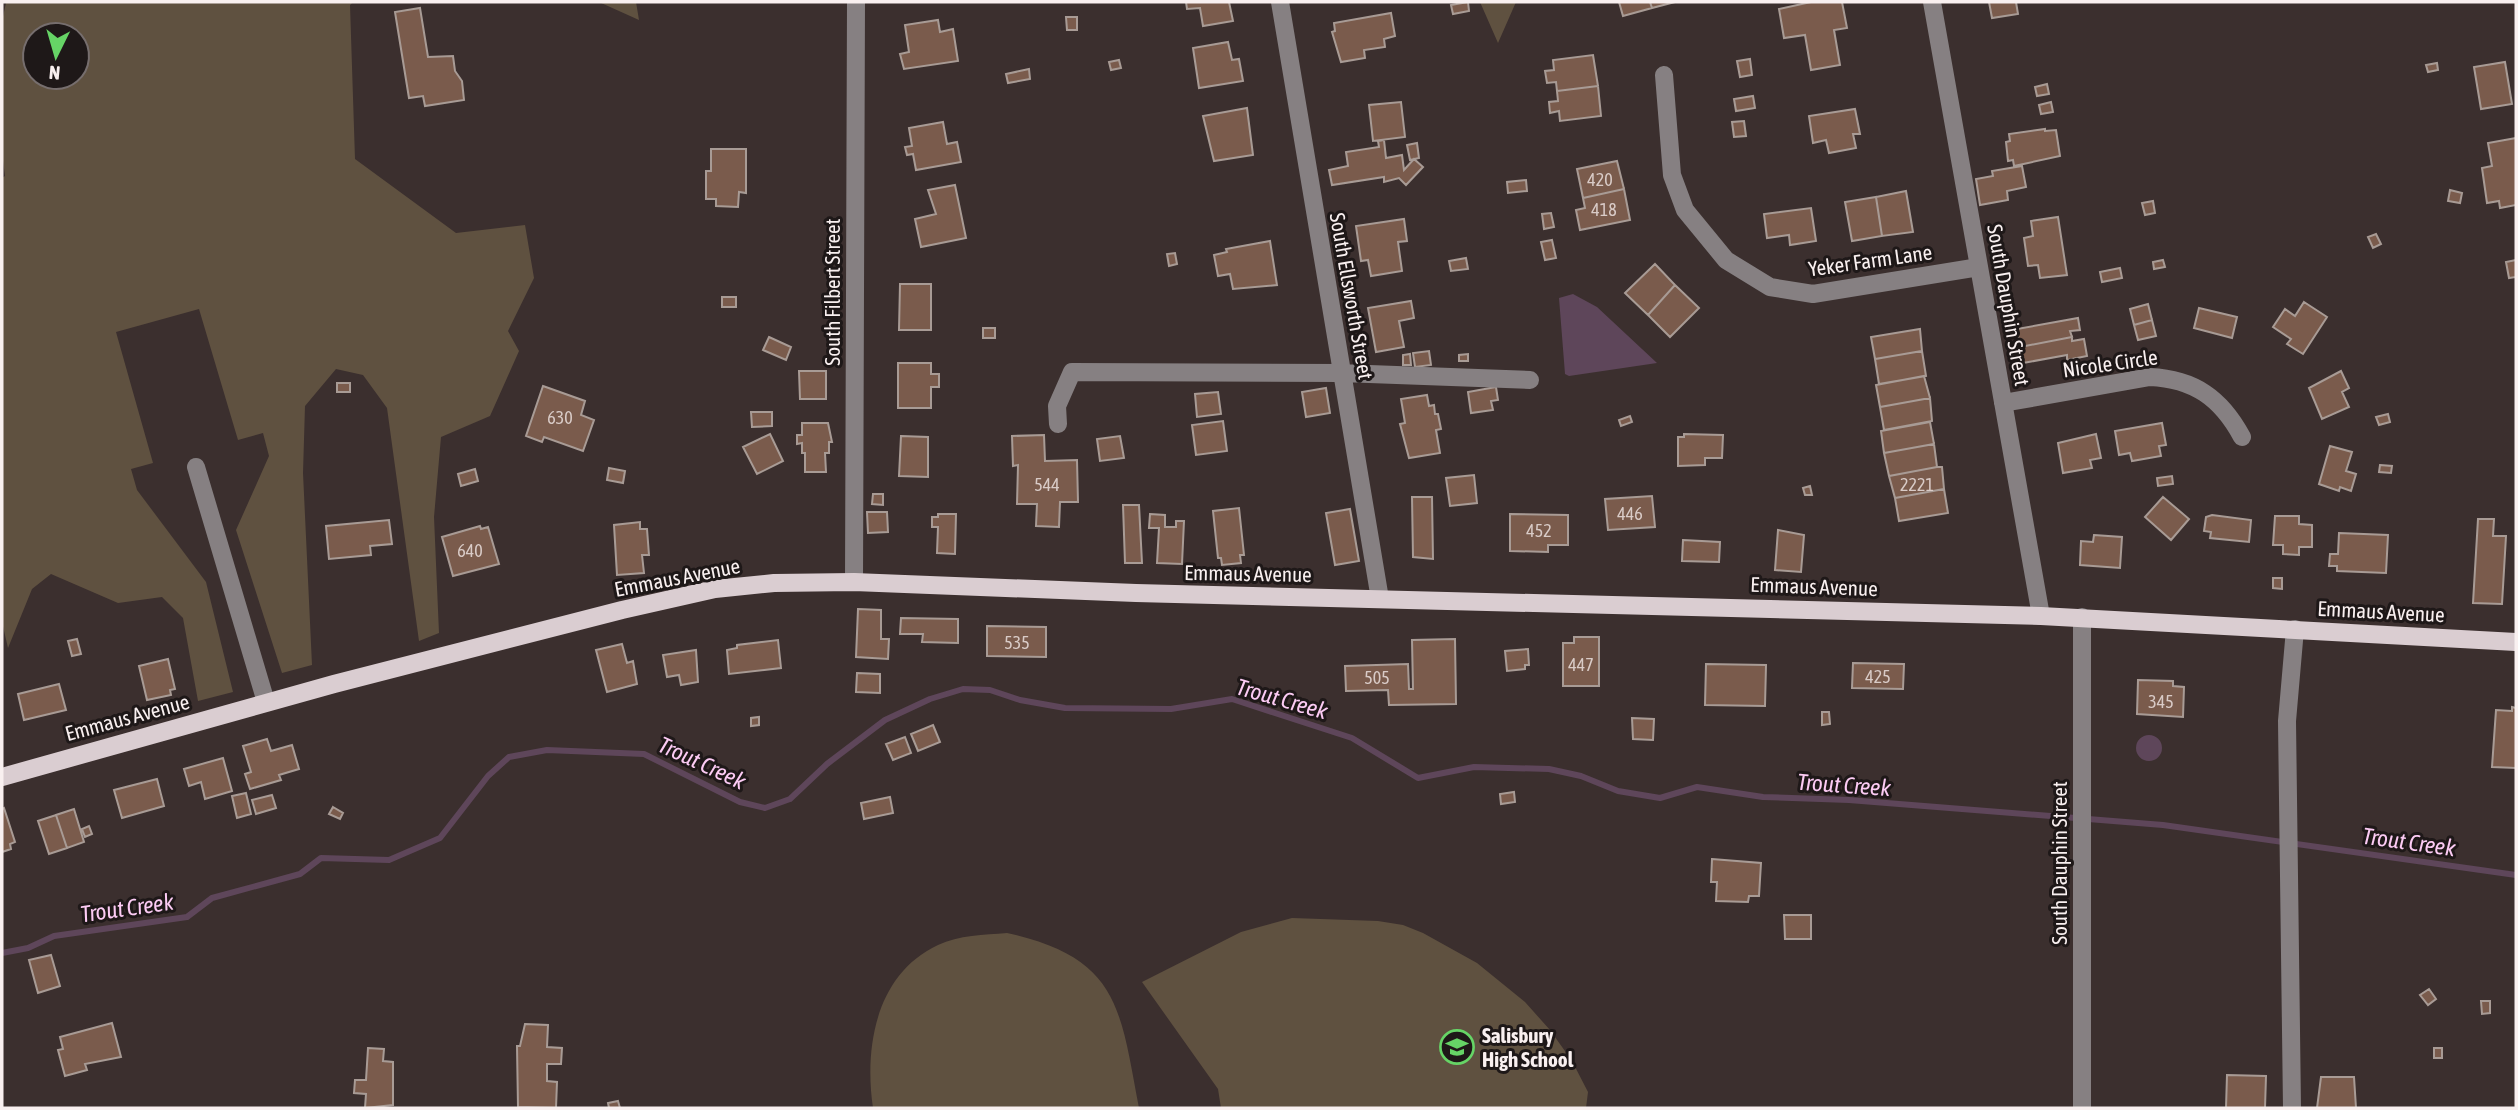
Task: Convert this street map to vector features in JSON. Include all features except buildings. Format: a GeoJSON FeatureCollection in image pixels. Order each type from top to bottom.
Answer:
{"type":"FeatureCollection","features":[{"type":"Feature","properties":{"kind":"main road","name":"Emmaus Avenue"},"geometry":{"type":"LineString","coordinates":[[2,777],[266,702],[677,597],[774,583],[854,582],[2082,617],[2516,642]]}},
{"type":"Feature","properties":{"kind":"street","name":"South Filbert Street"},"geometry":{"type":"LineString","coordinates":[[854,582],[856,2]]}},
{"type":"Feature","properties":{"kind":"street","name":"South Ellsworth Street"},"geometry":{"type":"LineString","coordinates":[[1280,2],[1380,599]]}},
{"type":"Feature","properties":{"kind":"street","name":"South Dauphin Street"},"geometry":{"type":"LineString","coordinates":[[1932,2],[2041,616]]}},
{"type":"Feature","properties":{"kind":"street","name":"Yeker Farm Lane"},"geometry":{"type":"LineString","coordinates":[[1664,75],[1672,175],[1685,210],[1726,260],[1770,287],[1813,294],[1979,267]]}},
{"type":"Feature","properties":{"kind":"street"},"geometry":{"type":"LineString","coordinates":[[1058,424],[1057,406],[1072,372],[1342,373],[1530,380]]}},
{"type":"Feature","properties":{"kind":"street","name":"Nicole Circle"},"geometry":{"type":"LineString","coordinates":[[2003,403],[2150,377],[2172,378],[2196,386],[2214,398],[2230,414],[2242,437]]}},
{"type":"Feature","properties":{"kind":"street"},"geometry":{"type":"LineString","coordinates":[[196,467],[266,702]]}},
{"type":"Feature","properties":{"kind":"street","name":"South Dauphin Street"},"geometry":{"type":"LineString","coordinates":[[2082,617],[2082,1108]]}},
{"type":"Feature","properties":{"kind":"street"},"geometry":{"type":"LineString","coordinates":[[2292,1108],[2291,857],[2287,721],[2295,629]]}},
{"type":"Feature","properties":{"kind":"shaded area"},"geometry":{"type":"Polygon","coordinates":[[[2,2],[353,2],[350,5],[355,159],[456,233],[525,225],[534,278],[508,331],[519,351],[490,416],[441,437],[434,517],[439,633],[419,641],[387,408],[363,375],[336,369],[305,406],[303,473],[312,665],[282,673],[236,530],[269,456],[263,433],[238,440],[199,309],[116,332],[153,463],[131,469],[137,490],[206,582],[233,692],[198,701],[183,618],[162,597],[118,603],[51,574],[32,589],[8,648],[2,622],[2,178],[5,176],[2,153],[2,21],[6,3],[2,2]]]}},
{"type":"Feature","properties":{"kind":"shaded area"},"geometry":{"type":"Polygon","coordinates":[[[599,2],[636,2],[639,20],[599,2]]]}},
{"type":"Feature","properties":{"kind":"shaded area"},"geometry":{"type":"Polygon","coordinates":[[[1480,2],[1516,2],[1498,43],[1480,2]]]}},
{"type":"Feature","properties":{"kind":"shaded area"},"geometry":{"type":"Polygon","coordinates":[[[1573,294],[1597,307],[1657,363],[1569,376],[1565,374],[1559,298],[1573,294]]]}},
{"type":"Feature","properties":{"kind":"shaded area"},"geometry":{"type":"Polygon","coordinates":[[[2149,735],[2158,739],[2162,748],[2158,757],[2149,761],[2140,757],[2136,748],[2140,739],[2149,735]]]}},
{"type":"Feature","properties":{"kind":"shaded area"},"geometry":{"type":"Polygon","coordinates":[[[1292,918],[1378,921],[1403,925],[1477,963],[1525,1002],[1550,1030],[1572,1061],[1588,1092],[1586,1108],[1221,1108],[1218,1089],[1142,982],[1241,932],[1292,918]]]}},
{"type":"Feature","properties":{"kind":"shaded area"},"geometry":{"type":"Polygon","coordinates":[[[1007,933],[1044,944],[1073,957],[1093,973],[1108,993],[1119,1016],[1139,1108],[873,1108],[873,1037],[888,993],[900,974],[917,958],[938,945],[954,939],[1007,933]]]}},
{"type":"Feature","properties":{"kind":"waterway","name":"Trout Creek"},"geometry":{"type":"LineString","coordinates":[[2,953],[28,948],[54,936],[187,917],[212,898],[300,874],[321,858],[389,860],[440,838],[488,776],[509,757],[547,750],[644,754],[740,802],[765,808],[790,799],[827,764],[885,720],[930,699],[963,689],[990,690],[1020,700],[1065,708],[1171,709],[1232,699],[1352,738],[1418,778],[1474,767],[1549,769],[1581,776],[1618,791],[1660,798],[1697,787],[1763,797],[1849,800],[2163,825],[2516,875]]}},
{"type":"Feature","properties":{"kind":"place","name":"Salisbury High School"},"geometry":{"type":"Point","coordinates":[1457,1047]}}]}
